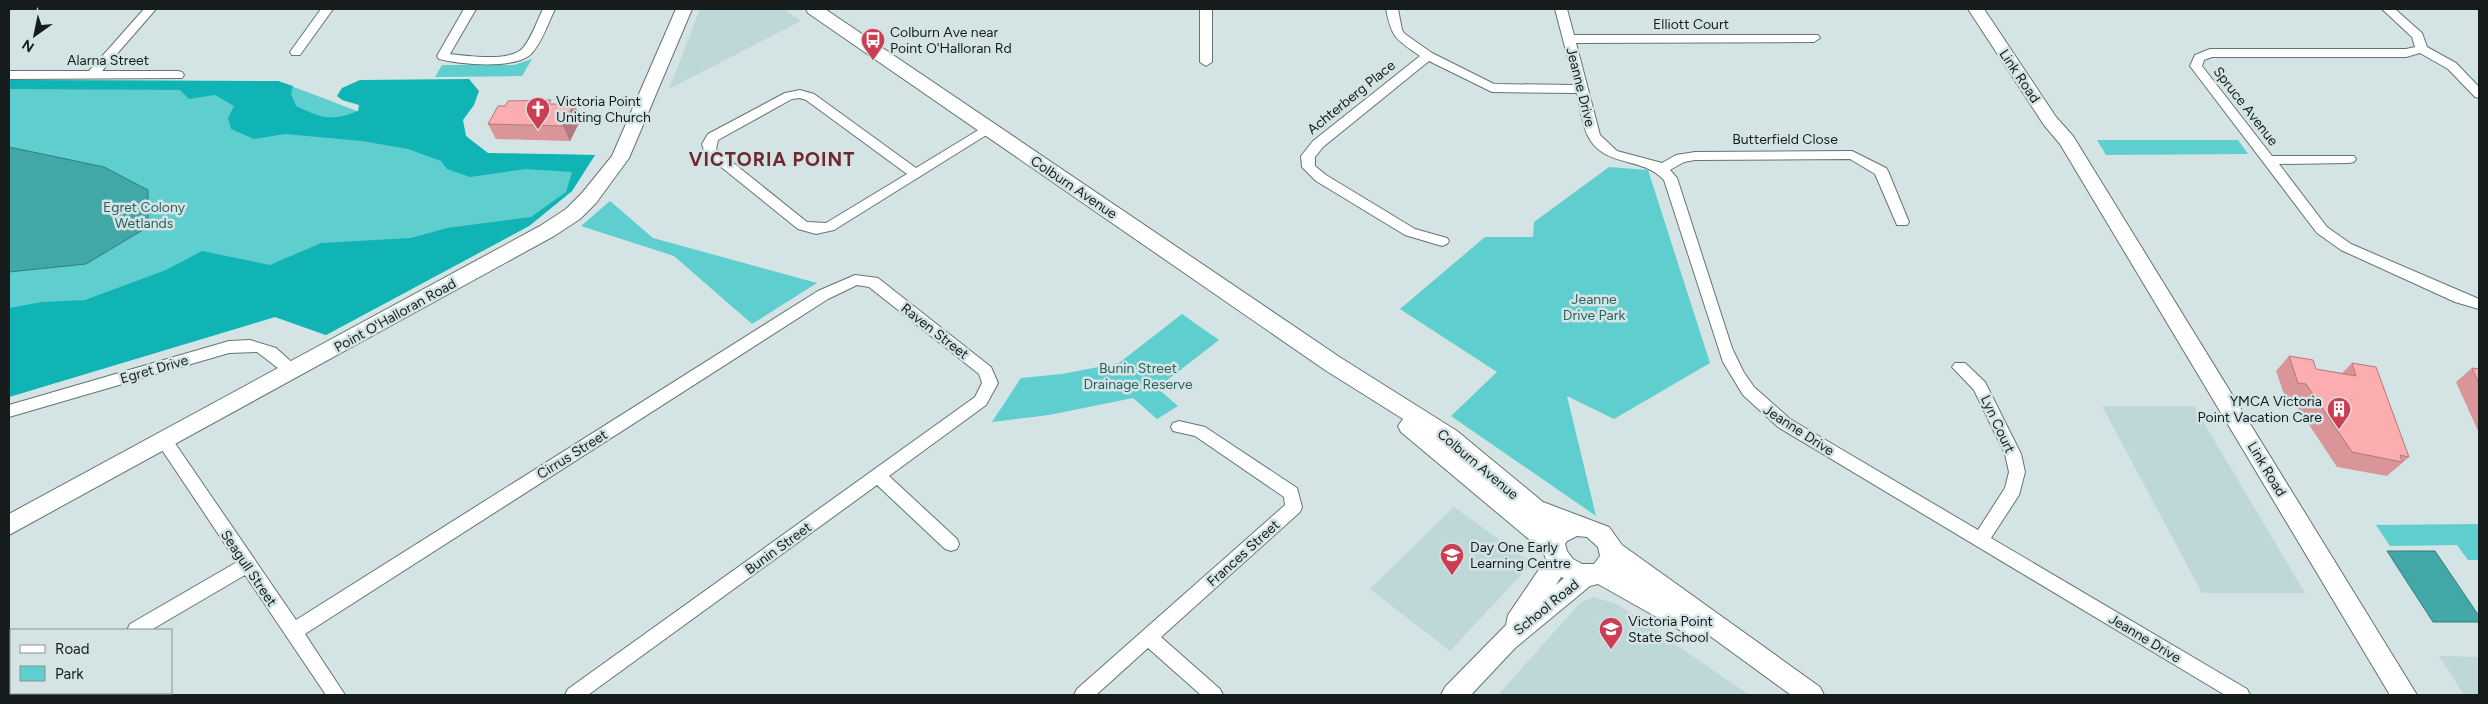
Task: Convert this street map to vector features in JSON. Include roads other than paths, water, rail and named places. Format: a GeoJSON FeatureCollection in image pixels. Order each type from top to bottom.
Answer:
{"type":"FeatureCollection","features":[{"type":"Feature","properties":{"kind":"street"},"geometry":{"type":"LineString","coordinates":[[92,75],[150,9]]}},
{"type":"Feature","properties":{"kind":"street"},"geometry":{"type":"LineString","coordinates":[[296,52],[327,9]]}},
{"type":"Feature","properties":{"kind":"street"},"geometry":{"type":"LineString","coordinates":[[470,9],[443,56],[450,58],[508,59],[518,57],[526,51],[550,9]]}},
{"type":"Feature","properties":{"kind":"street","name":"Point O'Halloran Road"},"geometry":{"type":"LineString","coordinates":[[9,525],[547,231],[573,214],[589,198],[620,158],[684,9]]}},
{"type":"Feature","properties":{"kind":"street","name":"Colburn Avenue"},"geometry":{"type":"LineString","coordinates":[[814,9],[1334,364],[1449,437],[1535,509],[1575,526],[1595,530],[1604,536],[1613,552],[1811,695]]}},
{"type":"Feature","properties":{"kind":"street"},"geometry":{"type":"LineString","coordinates":[[1206,9],[1206,62]]}},
{"type":"Feature","properties":{"kind":"street"},"geometry":{"type":"LineString","coordinates":[[1392,9],[1396,30],[1428,56],[1492,88],[1580,89]]}},
{"type":"Feature","properties":{"kind":"street","name":"Jeanne Drive"},"geometry":{"type":"LineString","coordinates":[[1560,9],[1594,136],[1600,147],[1610,155],[1644,160],[1662,168],[1670,178],[1725,348],[1735,372],[1752,398],[1784,423],[2241,695]]}},
{"type":"Feature","properties":{"kind":"street","name":"Link Road"},"geometry":{"type":"LineString","coordinates":[[1976,9],[2050,121],[2067,140],[2404,695]]}},
{"type":"Feature","properties":{"kind":"street","name":"Link Road"},"geometry":{"type":"LineString","coordinates":[[1992,9],[2062,123],[2067,140]]}},
{"type":"Feature","properties":{"kind":"street"},"geometry":{"type":"LineString","coordinates":[[2388,9],[2418,36],[2422,49],[2452,66],[2479,94]]}},
{"type":"Feature","properties":{"kind":"street","name":"Elliott Court"},"geometry":{"type":"LineString","coordinates":[[1569,39],[1814,38]]}},
{"type":"Feature","properties":{"kind":"street","name":"Spruce Avenue"},"geometry":{"type":"LineString","coordinates":[[2422,49],[2406,53],[2210,53],[2199,58],[2196,66],[2322,230],[2346,247],[2460,298],[2479,304]]}},
{"type":"Feature","properties":{"kind":"street","name":"Achterberg Place"},"geometry":{"type":"LineString","coordinates":[[1428,56],[1318,144],[1308,156],[1308,167],[1320,178],[1410,232],[1442,241]]}},
{"type":"Feature","properties":{"kind":"street","name":"Alarna Street"},"geometry":{"type":"LineString","coordinates":[[9,75],[178,75]]}},
{"type":"Feature","properties":{"kind":"street"},"geometry":{"type":"LineString","coordinates":[[916,174],[810,97],[800,94],[789,96],[713,137],[709,144],[710,151],[803,226],[816,229],[829,227],[990,129]]}},
{"type":"Feature","properties":{"kind":"street","name":"Butterfield Close"},"geometry":{"type":"LineString","coordinates":[[1662,168],[1681,158],[1695,156],[1852,155],[1881,171],[1902,222]]}},
{"type":"Feature","properties":{"kind":"street"},"geometry":{"type":"LineString","coordinates":[[2268,160],[2349,159]]}},
{"type":"Feature","properties":{"kind":"street","name":"Raven Street"},"geometry":{"type":"LineString","coordinates":[[854,280],[873,282],[986,371],[990,384],[981,401]]}},
{"type":"Feature","properties":{"kind":"street","name":"Cirrus Street"},"geometry":{"type":"LineString","coordinates":[[292,632],[823,295],[854,280]]}},
{"type":"Feature","properties":{"kind":"street","name":"Egret Drive"},"geometry":{"type":"LineString","coordinates":[[9,411],[228,348],[250,344],[267,348],[292,371]]}},
{"type":"Feature","properties":{"kind":"street","name":"Colburn Avenue"},"geometry":{"type":"LineString","coordinates":[[1334,364],[1556,553],[1570,571],[1593,574],[1772,668]]}},
{"type":"Feature","properties":{"kind":"street","name":"Lyn Court"},"geometry":{"type":"LineString","coordinates":[[1960,367],[1980,386],[2013,454],[2017,472],[2013,490],[1980,540]]}},
{"type":"Feature","properties":{"kind":"street","name":"Bunin Street"},"geometry":{"type":"LineString","coordinates":[[574,695],[981,401]]}},
{"type":"Feature","properties":{"kind":"street","name":"Frances Street"},"geometry":{"type":"LineString","coordinates":[[1083,695],[1294,507],[1291,493],[1199,430],[1179,427]]}},
{"type":"Feature","properties":{"kind":"street","name":"Seagull Street"},"geometry":{"type":"LineString","coordinates":[[164,440],[336,695]]}},
{"type":"Feature","properties":{"kind":"street"},"geometry":{"type":"LineString","coordinates":[[878,476],[951,544]]}},
{"type":"Feature","properties":{"kind":"street"},"geometry":{"type":"LineString","coordinates":[[1556,553],[1560,532],[1575,526]]}},
{"type":"Feature","properties":{"kind":"street"},"geometry":{"type":"LineString","coordinates":[[1593,574],[1610,564],[1613,552]]}},
{"type":"Feature","properties":{"kind":"street","name":"School Road"},"geometry":{"type":"LineString","coordinates":[[1506,640],[1556,553]]}},
{"type":"Feature","properties":{"kind":"street"},"geometry":{"type":"LineString","coordinates":[[138,629],[247,565]]}},
{"type":"Feature","properties":{"kind":"street","name":"School Road"},"geometry":{"type":"LineString","coordinates":[[1454,695],[1506,640],[1593,574]]}},
{"type":"Feature","properties":{"kind":"street"},"geometry":{"type":"LineString","coordinates":[[1148,637],[1214,695]]}},
{"type":"Feature","properties":{"kind":"place","name":"Colburn Ave near Point O'Halloran Rd"},"geometry":{"type":"Point","coordinates":[873,61]}},
{"type":"Feature","properties":{"kind":"place","name":"Victoria Point Uniting Church"},"geometry":{"type":"Point","coordinates":[538,130]}},
{"type":"Feature","properties":{"kind":"place","name":"YMCA Victoria Point Vacation Care"},"geometry":{"type":"Point","coordinates":[2339,430]}},
{"type":"Feature","properties":{"kind":"place","name":"Day One Early Learning Centre"},"geometry":{"type":"Point","coordinates":[1452,576]}},
{"type":"Feature","properties":{"kind":"place","name":"Victoria Point State School"},"geometry":{"type":"Point","coordinates":[1611,650]}},
{"type":"Feature","properties":{"kind":"district","name":"VICTORIA POINT"},"geometry":{"type":"Point","coordinates":[772,159]}},
{"type":"Feature","properties":{"kind":"park label","name":"Egret Colony Wetlands"},"geometry":{"type":"Point","coordinates":[144,216]}},
{"type":"Feature","properties":{"kind":"park label","name":"Jeanne Drive Park"},"geometry":{"type":"Point","coordinates":[1594,308]}},
{"type":"Feature","properties":{"kind":"park label","name":"Bunin Street Drainage Reserve"},"geometry":{"type":"Point","coordinates":[1138,376]}}]}
